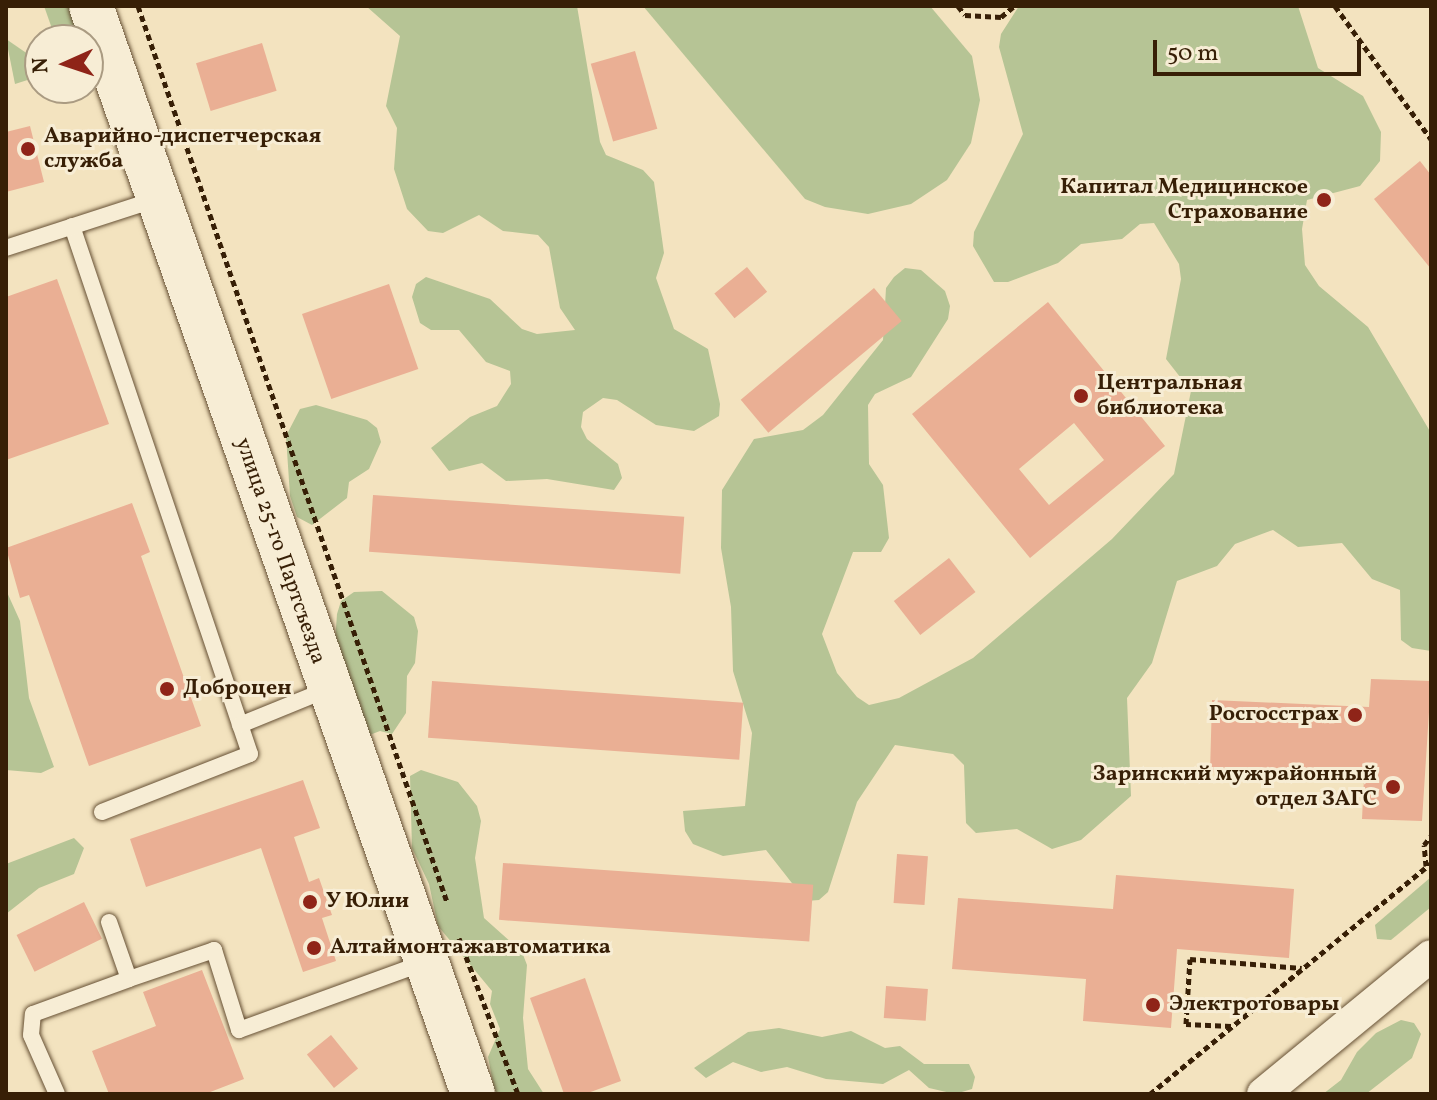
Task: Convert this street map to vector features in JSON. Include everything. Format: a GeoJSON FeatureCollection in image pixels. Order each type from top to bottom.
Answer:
{"type":"FeatureCollection","features":[{"type":"Feature","properties":{"kind":"street","name":"улица 25-го Партсъезда"},"geometry":{"type":"LineString","coordinates":[[91,6],[423,963],[473,1094]]}},
{"type":"Feature","properties":{"kind":"street"},"geometry":{"type":"LineString","coordinates":[[1263,1094],[1429,963]]}},
{"type":"Feature","properties":{"kind":"lane"},"geometry":{"type":"LineString","coordinates":[[6,248],[158,198]]}},
{"type":"Feature","properties":{"kind":"lane"},"geometry":{"type":"LineString","coordinates":[[72,226],[250,754],[102,812]]}},
{"type":"Feature","properties":{"kind":"lane"},"geometry":{"type":"LineString","coordinates":[[240,725],[328,689]]}},
{"type":"Feature","properties":{"kind":"lane"},"geometry":{"type":"LineString","coordinates":[[109,922],[129,979]]}},
{"type":"Feature","properties":{"kind":"lane"},"geometry":{"type":"LineString","coordinates":[[57,1094],[31,1035],[33,1014],[129,979],[214,950],[239,1030],[423,963]]}},
{"type":"Feature","properties":{"kind":"path"},"geometry":{"type":"LineString","coordinates":[[138,6],[452,919]]}},
{"type":"Feature","properties":{"kind":"path"},"geometry":{"type":"LineString","coordinates":[[958,6],[965,15],[1001,17],[1014,6]]}},
{"type":"Feature","properties":{"kind":"path"},"geometry":{"type":"LineString","coordinates":[[1335,6],[1431,139]]}},
{"type":"Feature","properties":{"kind":"path"},"geometry":{"type":"LineString","coordinates":[[1150,1094],[1428,865],[1424,845],[1431,836]]}},
{"type":"Feature","properties":{"kind":"path"},"geometry":{"type":"LineString","coordinates":[[457,933],[518,1094]]}},
{"type":"Feature","properties":{"kind":"path"},"geometry":{"type":"LineString","coordinates":[[1233,1026],[1186,1024],[1190,959],[1303,968]]}},
{"type":"Feature","properties":{"kind":"green space"},"geometry":{"type":"Polygon","coordinates":[[[44,6],[73,6],[80,24],[50,24],[44,6]]]}},
{"type":"Feature","properties":{"kind":"green space"},"geometry":{"type":"Polygon","coordinates":[[[366,6],[577,6],[600,142],[606,155],[643,170],[654,182],[664,253],[656,278],[674,329],[708,349],[720,404],[719,416],[694,431],[656,425],[617,400],[603,398],[583,412],[581,427],[587,439],[618,464],[622,478],[614,490],[547,479],[506,481],[482,463],[449,471],[431,448],[470,417],[497,406],[511,384],[510,371],[486,362],[459,330],[431,330],[420,323],[412,297],[416,284],[426,277],[490,299],[522,329],[537,334],[575,330],[560,308],[549,247],[538,235],[503,231],[479,215],[443,233],[428,231],[407,209],[394,169],[397,128],[386,106],[400,36],[366,6]]]}},
{"type":"Feature","properties":{"kind":"green space"},"geometry":{"type":"Polygon","coordinates":[[[643,6],[930,6],[972,56],[980,100],[971,143],[947,180],[911,204],[868,214],[825,207],[805,199],[643,6]]]}},
{"type":"Feature","properties":{"kind":"green space"},"geometry":{"type":"Polygon","coordinates":[[[1019,6],[1298,6],[1318,68],[1363,96],[1381,132],[1380,161],[1360,186],[1307,200],[1302,229],[1305,265],[1319,286],[1368,327],[1431,433],[1431,651],[1412,648],[1401,640],[1400,590],[1372,579],[1342,543],[1298,547],[1273,530],[1235,544],[1217,566],[1177,581],[1152,663],[1127,698],[1131,796],[1081,840],[1052,849],[1017,829],[976,833],[966,823],[964,765],[953,754],[895,745],[857,802],[828,892],[819,900],[806,901],[766,850],[723,856],[693,844],[685,831],[683,811],[745,806],[752,733],[733,671],[731,607],[721,548],[722,490],[754,439],[803,430],[823,415],[883,340],[886,288],[905,268],[921,270],[945,291],[950,306],[948,319],[911,377],[875,394],[868,405],[869,464],[883,485],[889,538],[881,552],[853,552],[822,634],[837,673],[857,697],[869,705],[899,698],[973,658],[1112,539],[1174,474],[1191,391],[1166,359],[1181,279],[1179,264],[1154,223],[1140,224],[1122,239],[1081,244],[1058,263],[1008,282],[994,282],[973,246],[974,232],[1023,134],[999,47],[1001,34],[1019,6]]]}},
{"type":"Feature","properties":{"kind":"green space"},"geometry":{"type":"Polygon","coordinates":[[[6,39],[24,51],[24,81],[15,84],[6,39]]]}},
{"type":"Feature","properties":{"kind":"green space"},"geometry":{"type":"Polygon","coordinates":[[[316,405],[367,420],[377,428],[381,442],[369,469],[349,482],[347,498],[312,525],[297,517],[290,496],[286,436],[300,409],[316,405]]]}},
{"type":"Feature","properties":{"kind":"green space"},"geometry":{"type":"Polygon","coordinates":[[[6,590],[20,621],[29,698],[54,767],[41,773],[6,770],[6,590]]]}},
{"type":"Feature","properties":{"kind":"green space"},"geometry":{"type":"Polygon","coordinates":[[[382,591],[414,617],[418,631],[415,663],[407,676],[406,713],[392,734],[380,731],[367,736],[335,642],[337,614],[341,601],[354,592],[382,591]]]}},
{"type":"Feature","properties":{"kind":"green space"},"geometry":{"type":"Polygon","coordinates":[[[421,770],[458,782],[477,806],[481,821],[475,858],[484,918],[522,952],[527,965],[523,1018],[528,1069],[544,1094],[495,1094],[488,1057],[500,1029],[490,1004],[492,991],[438,926],[429,884],[412,848],[410,776],[421,770]]]}},
{"type":"Feature","properties":{"kind":"green space"},"geometry":{"type":"Polygon","coordinates":[[[74,838],[84,848],[74,874],[39,888],[6,914],[6,864],[74,838]]]}},
{"type":"Feature","properties":{"kind":"green space"},"geometry":{"type":"Polygon","coordinates":[[[1431,877],[1431,907],[1391,940],[1377,939],[1375,925],[1431,877]]]}},
{"type":"Feature","properties":{"kind":"green space"},"geometry":{"type":"Polygon","coordinates":[[[1401,1020],[1414,1023],[1421,1034],[1412,1058],[1366,1094],[1323,1094],[1341,1080],[1357,1052],[1376,1033],[1401,1020]]]}},
{"type":"Feature","properties":{"kind":"green space"},"geometry":{"type":"Polygon","coordinates":[[[779,1028],[822,1037],[851,1031],[885,1048],[900,1046],[924,1064],[969,1064],[975,1077],[972,1089],[955,1094],[929,1088],[909,1070],[883,1084],[826,1079],[787,1067],[761,1072],[733,1062],[706,1078],[694,1068],[748,1032],[779,1028]]]}},
{"type":"Feature","properties":{"kind":"building"},"geometry":{"type":"Polygon","coordinates":[[[262,43],[277,91],[211,111],[196,63],[262,43]]]}},
{"type":"Feature","properties":{"kind":"building"},"geometry":{"type":"Polygon","coordinates":[[[635,51],[657,129],[613,142],[591,64],[635,51]]]}},
{"type":"Feature","properties":{"kind":"building"},"geometry":{"type":"Polygon","coordinates":[[[30,126],[44,182],[6,192],[6,132],[30,126]]]}},
{"type":"Feature","properties":{"kind":"building"},"geometry":{"type":"Polygon","coordinates":[[[1420,161],[1431,175],[1431,269],[1374,199],[1420,161]]]}},
{"type":"Feature","properties":{"kind":"building"},"geometry":{"type":"Polygon","coordinates":[[[747,267],[767,292],[734,318],[714,293],[747,267]]]}},
{"type":"Feature","properties":{"kind":"building"},"geometry":{"type":"Polygon","coordinates":[[[57,279],[109,424],[6,460],[6,297],[57,279]]]}},
{"type":"Feature","properties":{"kind":"building"},"geometry":{"type":"Polygon","coordinates":[[[389,284],[418,369],[331,399],[302,314],[389,284]]]}},
{"type":"Feature","properties":{"kind":"building"},"geometry":{"type":"Polygon","coordinates":[[[874,288],[902,321],[768,433],[741,400],[874,288]]]}},
{"type":"Feature","properties":{"kind":"building"},"geometry":{"type":"Polygon","coordinates":[[[1048,302],[1165,446],[1030,558],[912,414],[1048,302]],[[1074,423],[1019,469],[1049,505],[1104,460],[1074,423]]]}},
{"type":"Feature","properties":{"kind":"building"},"geometry":{"type":"Polygon","coordinates":[[[373,495],[684,517],[680,574],[369,552],[373,495]]]}},
{"type":"Feature","properties":{"kind":"building"},"geometry":{"type":"Polygon","coordinates":[[[132,503],[150,552],[141,556],[201,726],[89,766],[29,595],[20,598],[6,548],[132,503]]]}},
{"type":"Feature","properties":{"kind":"building"},"geometry":{"type":"Polygon","coordinates":[[[949,558],[975,592],[920,635],[894,601],[949,558]]]}},
{"type":"Feature","properties":{"kind":"building"},"geometry":{"type":"Polygon","coordinates":[[[1371,679],[1431,681],[1422,821],[1362,819],[1364,778],[1210,772],[1212,700],[1369,707],[1371,679]]]}},
{"type":"Feature","properties":{"kind":"building"},"geometry":{"type":"Polygon","coordinates":[[[432,681],[743,703],[739,760],[428,738],[432,681]]]}},
{"type":"Feature","properties":{"kind":"building"},"geometry":{"type":"Polygon","coordinates":[[[303,780],[320,828],[294,837],[309,882],[319,878],[332,915],[322,918],[336,961],[303,972],[261,848],[146,887],[130,839],[303,780]]]}},
{"type":"Feature","properties":{"kind":"building"},"geometry":{"type":"Polygon","coordinates":[[[897,854],[928,856],[925,905],[894,903],[897,854]]]}},
{"type":"Feature","properties":{"kind":"building"},"geometry":{"type":"Polygon","coordinates":[[[503,863],[813,885],[809,942],[499,920],[503,863]]]}},
{"type":"Feature","properties":{"kind":"building"},"geometry":{"type":"Polygon","coordinates":[[[1116,875],[1294,889],[1289,958],[1177,949],[1171,1028],[1083,1021],[1086,979],[952,969],[958,898],[1113,909],[1116,875]]]}},
{"type":"Feature","properties":{"kind":"building"},"geometry":{"type":"Polygon","coordinates":[[[84,902],[102,939],[35,972],[17,935],[84,902]]]}},
{"type":"Feature","properties":{"kind":"building"},"geometry":{"type":"Polygon","coordinates":[[[202,970],[244,1079],[205,1094],[109,1094],[92,1051],[156,1026],[143,992],[202,970]]]}},
{"type":"Feature","properties":{"kind":"building"},"geometry":{"type":"Polygon","coordinates":[[[585,978],[621,1081],[585,1094],[564,1094],[530,998],[585,978]]]}},
{"type":"Feature","properties":{"kind":"building"},"geometry":{"type":"Polygon","coordinates":[[[886,986],[928,989],[926,1021],[884,1018],[886,986]]]}},
{"type":"Feature","properties":{"kind":"building"},"geometry":{"type":"Polygon","coordinates":[[[331,1035],[358,1068],[334,1088],[307,1055],[331,1035]]]}},
{"type":"Feature","properties":{"kind":"place","name":"Аварийно-диспетчерская служба"},"geometry":{"type":"Point","coordinates":[28,149]}},
{"type":"Feature","properties":{"kind":"place","name":"Капитал Медицинское Страхование"},"geometry":{"type":"Point","coordinates":[1324,200]}},
{"type":"Feature","properties":{"kind":"place","name":"Центральная библиотека"},"geometry":{"type":"Point","coordinates":[1081,396]}},
{"type":"Feature","properties":{"kind":"place","name":"Доброцен"},"geometry":{"type":"Point","coordinates":[167,689]}},
{"type":"Feature","properties":{"kind":"place","name":"Росгосстрах"},"geometry":{"type":"Point","coordinates":[1355,715]}},
{"type":"Feature","properties":{"kind":"place","name":"Заринский мужрайонный отдел ЗАГС"},"geometry":{"type":"Point","coordinates":[1393,787]}},
{"type":"Feature","properties":{"kind":"place","name":"У Юлии"},"geometry":{"type":"Point","coordinates":[310,902]}},
{"type":"Feature","properties":{"kind":"place","name":"Алтаймонтажавтоматика"},"geometry":{"type":"Point","coordinates":[314,948]}},
{"type":"Feature","properties":{"kind":"place","name":"Электротовары"},"geometry":{"type":"Point","coordinates":[1153,1005]}}]}
